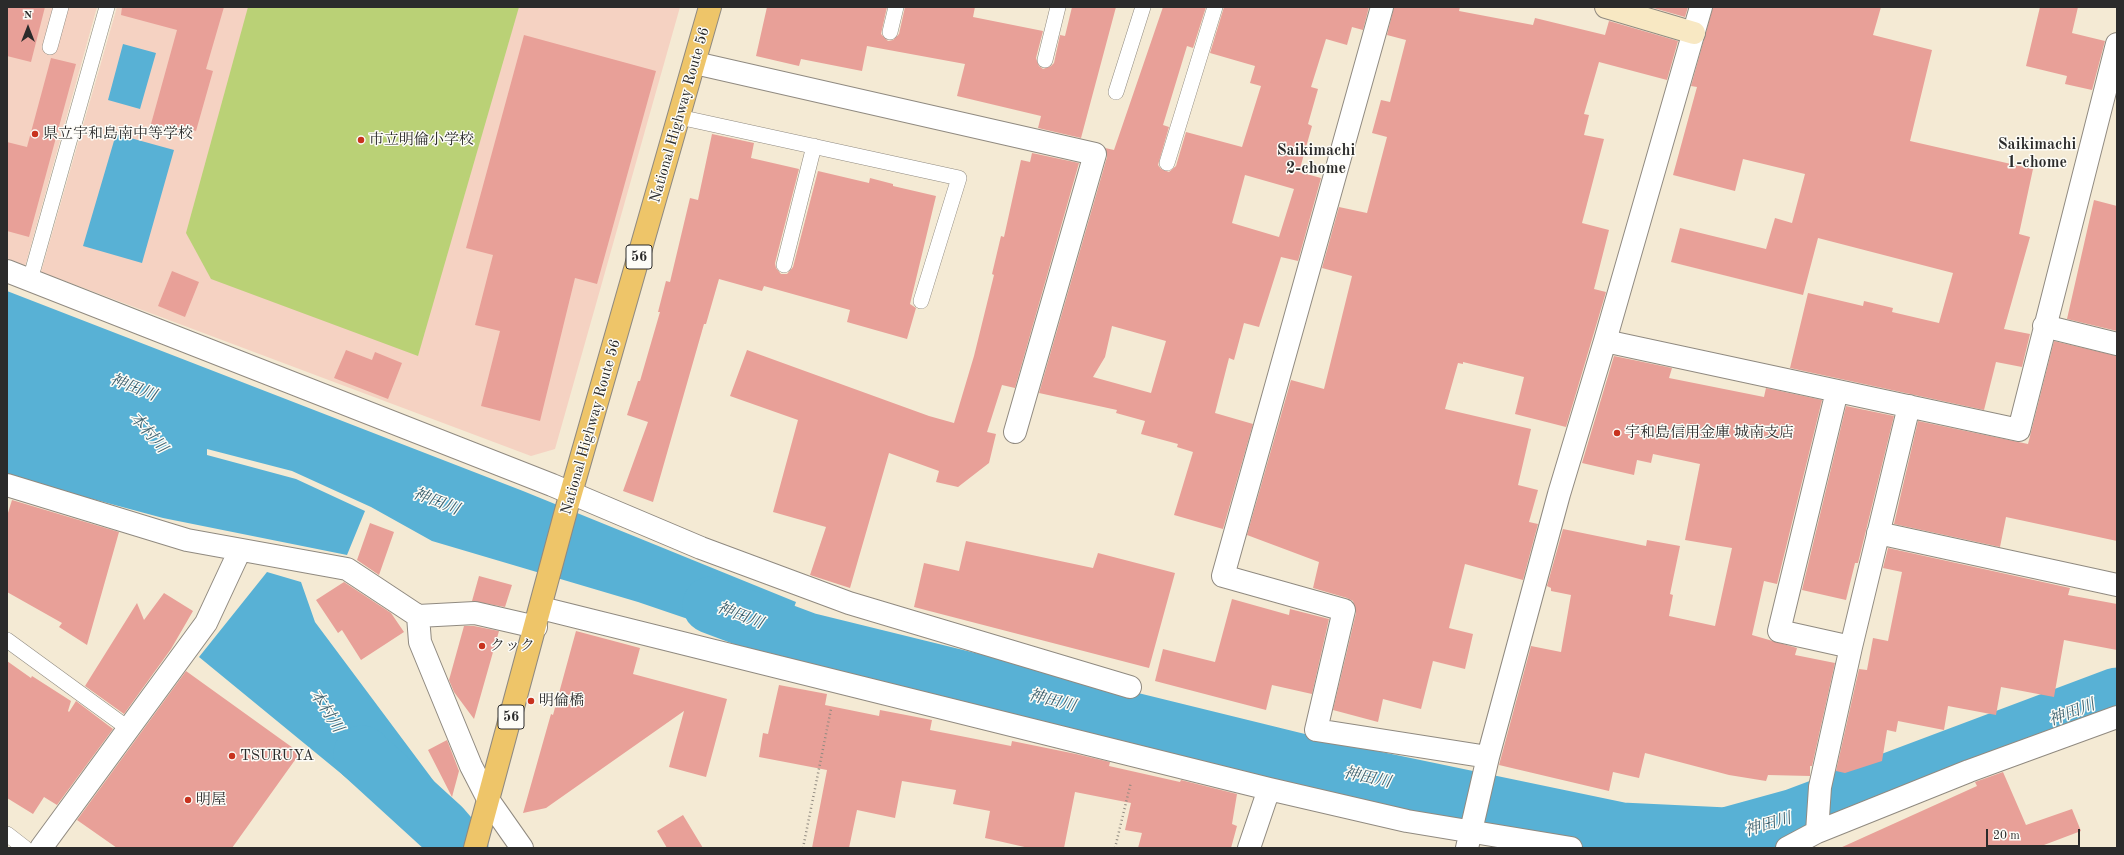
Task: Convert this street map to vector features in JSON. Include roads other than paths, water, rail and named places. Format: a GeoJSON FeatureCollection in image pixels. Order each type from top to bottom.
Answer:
{"type":"FeatureCollection","features":[{"type":"Feature","properties":{"kind":"highway","name":"National Highway Route 56"},"geometry":{"type":"LineString","coordinates":[[475,848],[570,501],[710,7]]}},
{"type":"Feature","properties":{"kind":"street"},"geometry":{"type":"LineString","coordinates":[[1382,7],[1223,576],[1344,610],[1316,730],[1486,767]]}},
{"type":"Feature","properties":{"kind":"street"},"geometry":{"type":"LineString","coordinates":[[1606,7],[1694,33]]}},
{"type":"Feature","properties":{"kind":"street"},"geometry":{"type":"LineString","coordinates":[[1471,833],[1486,767],[1559,494],[1605,342],[1701,7]]}},
{"type":"Feature","properties":{"kind":"street"},"geometry":{"type":"LineString","coordinates":[[1605,342],[2019,430],[2044,326],[2117,44]]}},
{"type":"Feature","properties":{"kind":"street"},"geometry":{"type":"LineString","coordinates":[[695,63],[1095,154],[1015,432]]}},
{"type":"Feature","properties":{"kind":"street"},"geometry":{"type":"LineString","coordinates":[[7,271],[513,469],[570,501],[849,603],[1130,687]]}},
{"type":"Feature","properties":{"kind":"street"},"geometry":{"type":"LineString","coordinates":[[2044,326],[2117,344]]}},
{"type":"Feature","properties":{"kind":"street"},"geometry":{"type":"LineString","coordinates":[[1837,391],[1779,632],[1851,647]]}},
{"type":"Feature","properties":{"kind":"street"},"geometry":{"type":"LineString","coordinates":[[1817,828],[1819,796],[1851,647],[1909,406]]}},
{"type":"Feature","properties":{"kind":"street"},"geometry":{"type":"LineString","coordinates":[[7,485],[187,540],[347,569],[418,616],[540,611],[1269,789],[1407,821],[1471,833],[1571,848]]}},
{"type":"Feature","properties":{"kind":"street"},"geometry":{"type":"LineString","coordinates":[[1878,533],[2117,585]]}},
{"type":"Feature","properties":{"kind":"street"},"geometry":{"type":"LineString","coordinates":[[41,848],[206,623],[240,550]]}},
{"type":"Feature","properties":{"kind":"street"},"geometry":{"type":"LineString","coordinates":[[418,616],[420,642],[471,766],[489,801],[522,848]]}},
{"type":"Feature","properties":{"kind":"street"},"geometry":{"type":"LineString","coordinates":[[1787,848],[1817,828],[2117,717]]}},
{"type":"Feature","properties":{"kind":"street"},"geometry":{"type":"LineString","coordinates":[[1249,848],[1269,789]]}},
{"type":"Feature","properties":{"kind":"lane"},"geometry":{"type":"LineString","coordinates":[[50,47],[61,7]]}},
{"type":"Feature","properties":{"kind":"lane"},"geometry":{"type":"LineString","coordinates":[[30,280],[107,7]]}},
{"type":"Feature","properties":{"kind":"lane"},"geometry":{"type":"LineString","coordinates":[[890,32],[896,7]]}},
{"type":"Feature","properties":{"kind":"lane"},"geometry":{"type":"LineString","coordinates":[[1045,60],[1058,7]]}},
{"type":"Feature","properties":{"kind":"lane"},"geometry":{"type":"LineString","coordinates":[[1116,92],[1143,7]]}},
{"type":"Feature","properties":{"kind":"lane"},"geometry":{"type":"LineString","coordinates":[[1166,163],[1214,7]]}},
{"type":"Feature","properties":{"kind":"lane"},"geometry":{"type":"LineString","coordinates":[[680,117],[959,178],[922,301]]}},
{"type":"Feature","properties":{"kind":"lane"},"geometry":{"type":"LineString","coordinates":[[784,265],[814,146]]}},
{"type":"Feature","properties":{"kind":"lane"},"geometry":{"type":"LineString","coordinates":[[7,640],[129,729]]}},
{"type":"Feature","properties":{"kind":"lane"},"geometry":{"type":"LineString","coordinates":[[7,834],[26,848]]}},
{"type":"Feature","properties":{"kind":"water"},"geometry":{"type":"Polygon","coordinates":[[[123,44],[156,53],[140,109],[108,100],[123,44]]]}},
{"type":"Feature","properties":{"kind":"water"},"geometry":{"type":"Polygon","coordinates":[[[116,134],[174,150],[142,263],[83,246],[116,134]]]}},
{"type":"Feature","properties":{"kind":"water"},"geometry":{"type":"Polygon","coordinates":[[[7,291],[523,491],[796,602],[779,650],[638,602],[432,541],[371,507],[292,471],[207,449],[207,455],[296,479],[365,511],[347,555],[163,518],[7,476],[7,291]]]}},
{"type":"Feature","properties":{"kind":"water"},"geometry":{"type":"Polygon","coordinates":[[[267,572],[301,582],[315,622],[439,788],[405,826],[199,657],[267,572]]]}},
{"type":"Feature","properties":{"kind":"waterway","name":"神田川"},"geometry":{"type":"LineString","coordinates":[[711,605],[807,641],[1352,775],[1621,831],[1726,836],[1795,817],[2117,696]]}},
{"type":"Feature","properties":{"kind":"waterway","name":"本村川"},"geometry":{"type":"LineString","coordinates":[[362,754],[442,827],[460,848]]}},
{"type":"Feature","properties":{"kind":"place","name":"県立宇和島南中等学校"},"geometry":{"type":"Point","coordinates":[35,134]}},
{"type":"Feature","properties":{"kind":"place","name":"市立明倫小学校"},"geometry":{"type":"Point","coordinates":[361,140]}},
{"type":"Feature","properties":{"kind":"place","name":"宇和島信用金庫 城南支店"},"geometry":{"type":"Point","coordinates":[1617,433]}},
{"type":"Feature","properties":{"kind":"place","name":"クック"},"geometry":{"type":"Point","coordinates":[482,646]}},
{"type":"Feature","properties":{"kind":"place","name":"明倫橋"},"geometry":{"type":"Point","coordinates":[531,701]}},
{"type":"Feature","properties":{"kind":"place","name":"TSURUYA"},"geometry":{"type":"Point","coordinates":[232,756]}},
{"type":"Feature","properties":{"kind":"place","name":"明屋"},"geometry":{"type":"Point","coordinates":[188,800]}},
{"type":"Feature","properties":{"kind":"district","name":"Saikimachi 1-chome"},"geometry":{"type":"Point","coordinates":[2037,154]}},
{"type":"Feature","properties":{"kind":"district","name":"Saikimachi 2-chome"},"geometry":{"type":"Point","coordinates":[1316,160]}}]}
